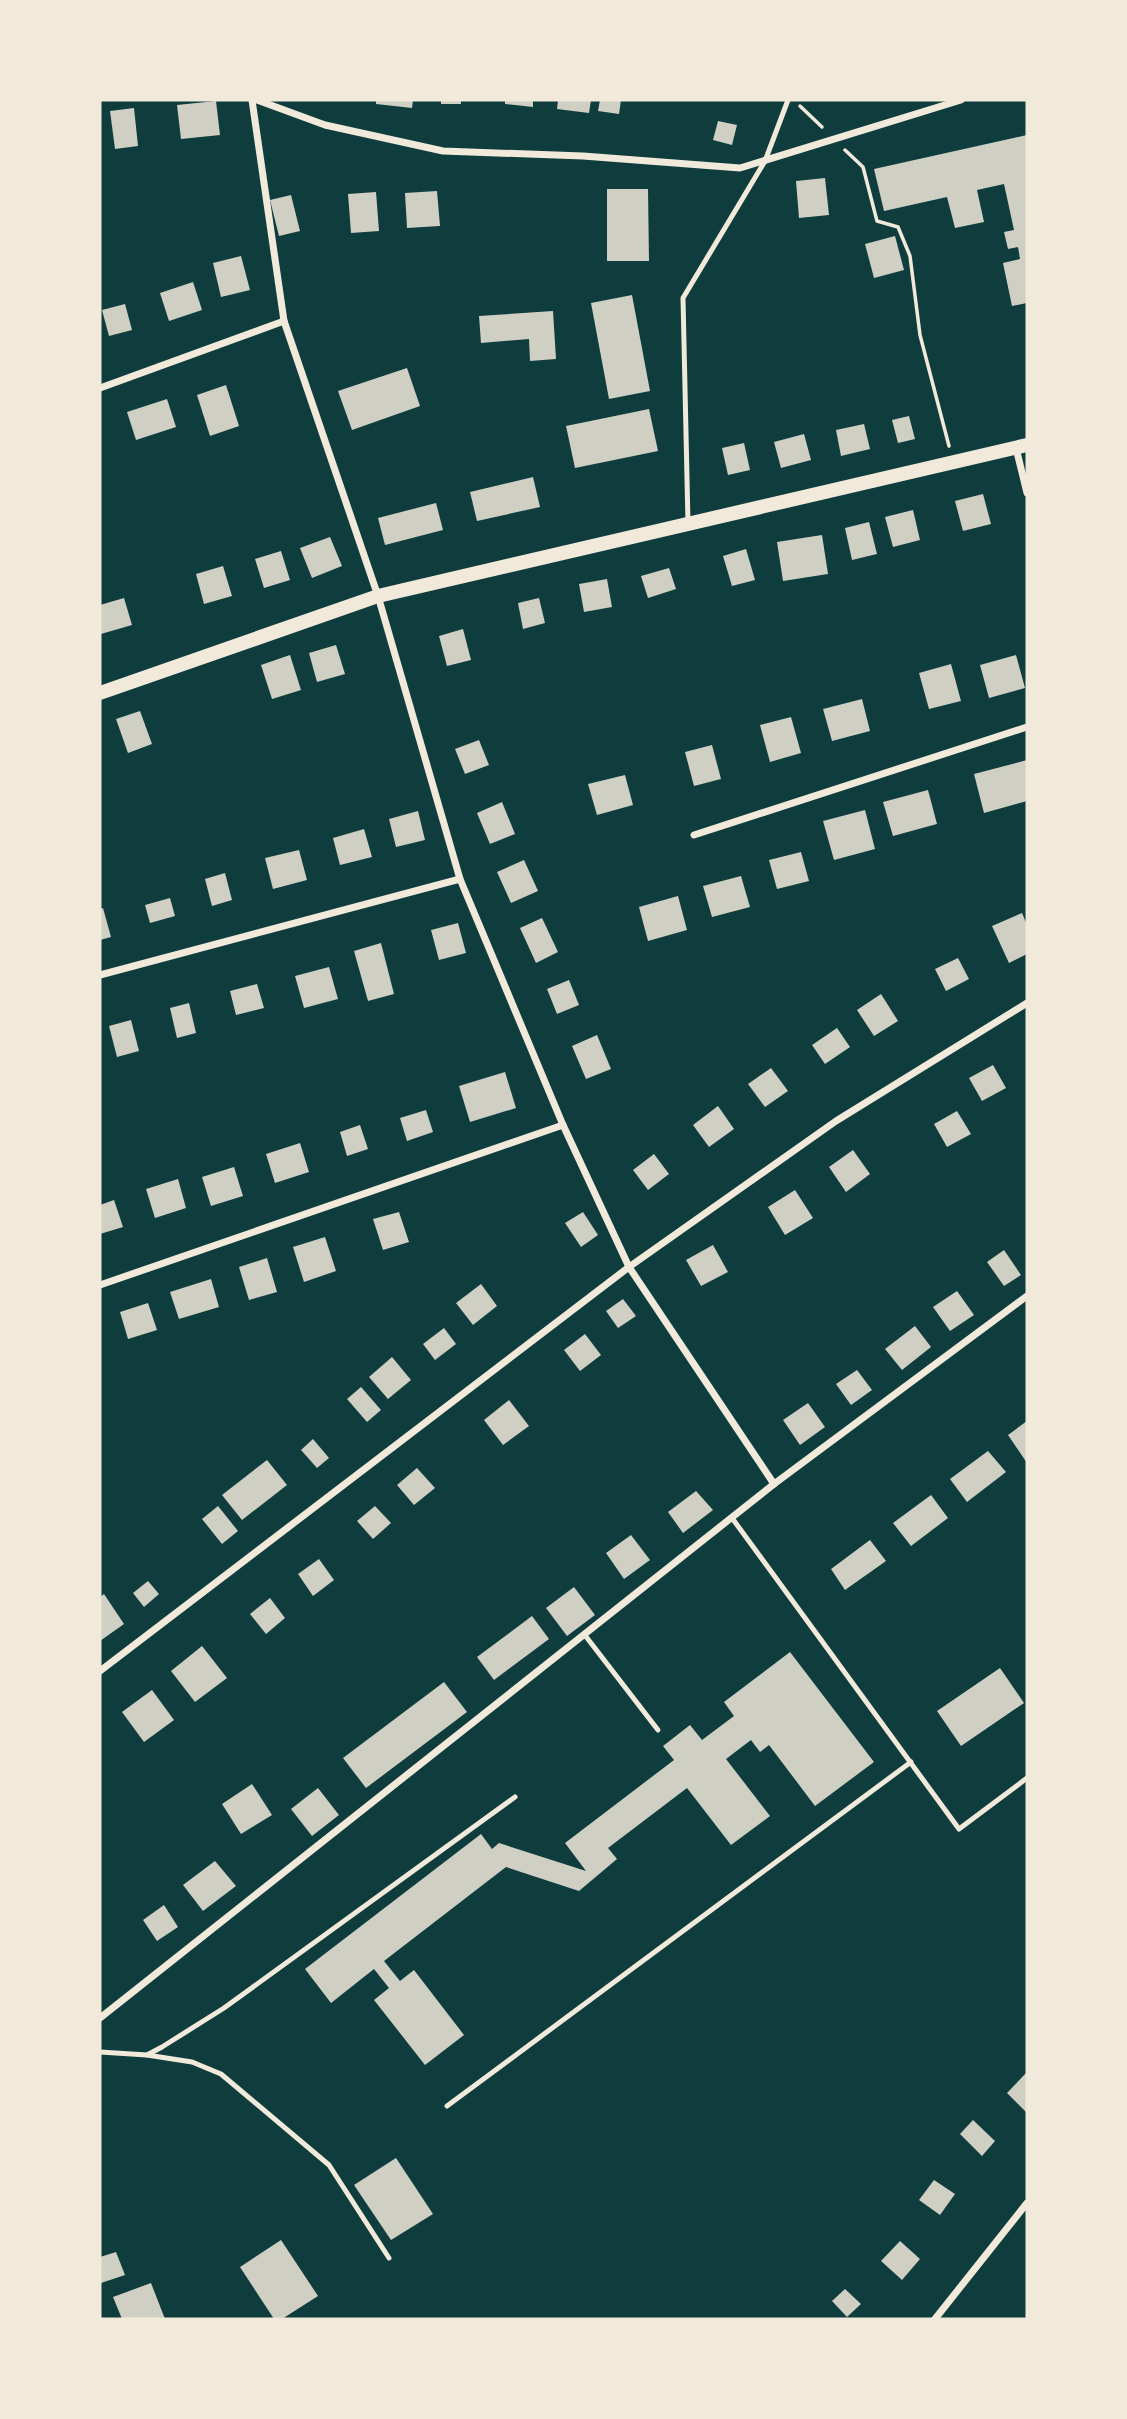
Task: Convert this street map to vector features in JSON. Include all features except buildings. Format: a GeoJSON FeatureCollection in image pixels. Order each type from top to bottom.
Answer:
{"type":"FeatureCollection","features":[{"type":"Feature","properties":{"kind":"main road"},"geometry":{"type":"LineString","coordinates":[[100,693],[378,596],[1021,446]]}},
{"type":"Feature","properties":{"kind":"street"},"geometry":{"type":"LineString","coordinates":[[774,1484],[629,1267],[563,1125],[460,879],[378,596],[284,321],[255,100],[325,125],[443,151],[583,156],[740,168],[961,100]]}},
{"type":"Feature","properties":{"kind":"street"},"geometry":{"type":"LineString","coordinates":[[100,388],[284,321]]}},
{"type":"Feature","properties":{"kind":"street"},"geometry":{"type":"LineString","coordinates":[[1021,446],[1027,493]]}},
{"type":"Feature","properties":{"kind":"street"},"geometry":{"type":"LineString","coordinates":[[694,835],[1027,727]]}},
{"type":"Feature","properties":{"kind":"street"},"geometry":{"type":"LineString","coordinates":[[100,975],[460,879]]}},
{"type":"Feature","properties":{"kind":"street"},"geometry":{"type":"LineString","coordinates":[[100,1671],[629,1267],[836,1121],[1027,1003]]}},
{"type":"Feature","properties":{"kind":"street"},"geometry":{"type":"LineString","coordinates":[[100,1286],[563,1125]]}},
{"type":"Feature","properties":{"kind":"street"},"geometry":{"type":"LineString","coordinates":[[100,2018],[774,1484],[1027,1296]]}},
{"type":"Feature","properties":{"kind":"street"},"geometry":{"type":"LineString","coordinates":[[935,2319],[1027,2203]]}},
{"type":"Feature","properties":{"kind":"lane"},"geometry":{"type":"LineString","coordinates":[[688,523],[682,298],[765,161],[791,100]]}},
{"type":"Feature","properties":{"kind":"lane"},"geometry":{"type":"LineString","coordinates":[[732,1518],[960,1829],[1027,1778]]}},
{"type":"Feature","properties":{"kind":"lane"},"geometry":{"type":"LineString","coordinates":[[584,1634],[658,1730]]}},
{"type":"Feature","properties":{"kind":"lane"},"geometry":{"type":"LineString","coordinates":[[447,2106],[911,1762]]}},
{"type":"Feature","properties":{"kind":"lane"},"geometry":{"type":"LineString","coordinates":[[147,2055],[224,2008],[514,1797]]}},
{"type":"Feature","properties":{"kind":"lane"},"geometry":{"type":"LineString","coordinates":[[100,2052],[192,2062],[221,2074],[329,2165],[389,2258]]}},
{"type":"Feature","properties":{"kind":"path"},"geometry":{"type":"LineString","coordinates":[[791,100],[863,166],[877,221],[898,227],[910,256],[920,335],[954,461]]}}]}
